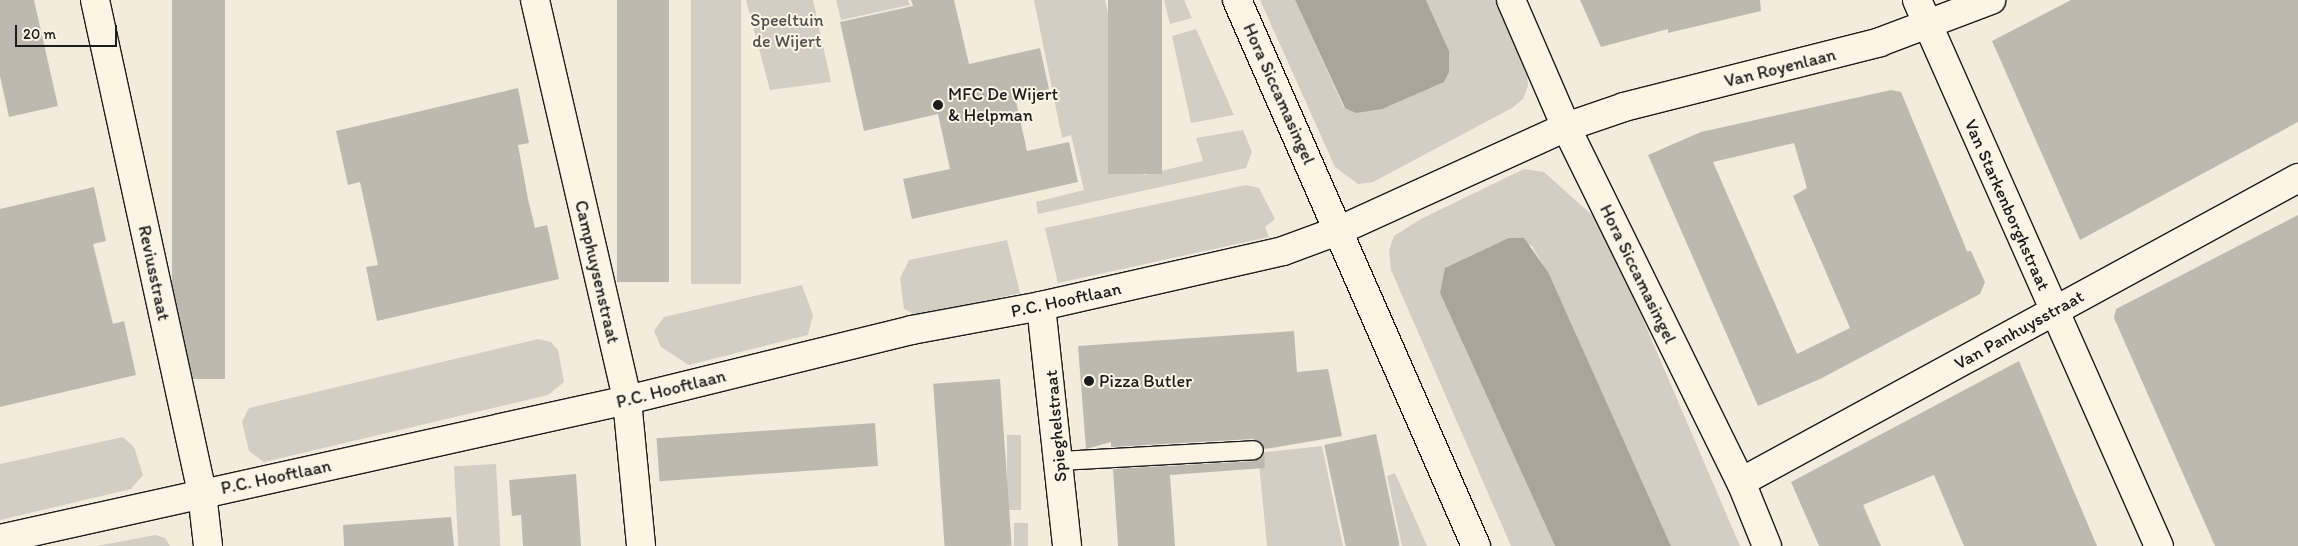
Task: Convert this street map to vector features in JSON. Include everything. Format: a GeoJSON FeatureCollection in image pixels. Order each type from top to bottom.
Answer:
{"type":"FeatureCollection","features":[{"type":"Feature","properties":{"kind":"street","name":"Reviusstraat"},"geometry":{"type":"LineString","coordinates":[[95,0],[202,493],[208,546]]}},
{"type":"Feature","properties":{"kind":"street","name":"Camphuysenstraat"},"geometry":{"type":"LineString","coordinates":[[536,0],[627,400],[641,546]]}},
{"type":"Feature","properties":{"kind":"street","name":"Hora Siccamasingel"},"geometry":{"type":"LineString","coordinates":[[1237,0],[1340,230],[1476,546]]}},
{"type":"Feature","properties":{"kind":"street","name":"Hora Siccamasingel"},"geometry":{"type":"LineString","coordinates":[[1511,0],[1566,127],[1741,482],[1767,546]]}},
{"type":"Feature","properties":{"kind":"street","name":"Van Starkenborghstraat"},"geometry":{"type":"LineString","coordinates":[[1917,0],[2159,546]]}},
{"type":"Feature","properties":{"kind":"street","name":"Van Royenlaan"},"geometry":{"type":"LineString","coordinates":[[1340,230],[1566,127],[1624,107],[1880,42],[1991,0]]}},
{"type":"Feature","properties":{"kind":"street","name":"Van Panhuysstraat"},"geometry":{"type":"LineString","coordinates":[[1741,482],[2298,178]]}},
{"type":"Feature","properties":{"kind":"street","name":"P.C. Hooftlaan"},"geometry":{"type":"LineString","coordinates":[[0,539],[627,400],[912,330],[1041,306],[1282,251],[1340,230]]}},
{"type":"Feature","properties":{"kind":"street","name":"Spieghelstraat"},"geometry":{"type":"LineString","coordinates":[[1041,306],[1060,461],[1066,546]]}},
{"type":"Feature","properties":{"kind":"lane"},"geometry":{"type":"LineString","coordinates":[[1060,461],[1254,450]]}},
{"type":"Feature","properties":{"kind":"green space"},"geometry":{"type":"Polygon","coordinates":[[[691,0],[741,0],[741,284],[691,284],[691,0]]]}},
{"type":"Feature","properties":{"kind":"green space","name":"Speeltuin de Wijert"},"geometry":{"type":"Polygon","coordinates":[[[746,0],[813,0],[831,82],[770,90],[746,0]]]}},
{"type":"Feature","properties":{"kind":"green space"},"geometry":{"type":"Polygon","coordinates":[[[836,0],[908,0],[910,5],[841,20],[836,0]]]}},
{"type":"Feature","properties":{"kind":"green space"},"geometry":{"type":"Polygon","coordinates":[[[1034,0],[1105,0],[1144,175],[1203,161],[1196,138],[1243,130],[1252,152],[1246,168],[1038,214],[1036,202],[1084,190],[1071,135],[1062,138],[1034,0]]]}},
{"type":"Feature","properties":{"kind":"green space"},"geometry":{"type":"Polygon","coordinates":[[[1164,0],[1184,0],[1192,18],[1170,24],[1164,0]]]}},
{"type":"Feature","properties":{"kind":"green space"},"geometry":{"type":"Polygon","coordinates":[[[1260,0],[1295,0],[1344,108],[1449,51],[1426,0],[1494,0],[1527,72],[1528,86],[1523,99],[1512,108],[1373,182],[1358,184],[1335,167],[1260,0]]]}},
{"type":"Feature","properties":{"kind":"green space"},"geometry":{"type":"Polygon","coordinates":[[[1196,29],[1234,115],[1191,123],[1172,36],[1196,29]]]}},
{"type":"Feature","properties":{"kind":"green space"},"geometry":{"type":"Polygon","coordinates":[[[1524,169],[1544,172],[1602,224],[1740,546],[1671,546],[1548,273],[1532,246],[1510,238],[1440,293],[1555,546],[1511,546],[1391,270],[1389,250],[1394,236],[1421,219],[1524,169]]]}},
{"type":"Feature","properties":{"kind":"green space"},"geometry":{"type":"Polygon","coordinates":[[[1246,185],[1259,188],[1275,219],[1265,227],[1269,237],[1058,283],[1045,228],[1246,185]]]}},
{"type":"Feature","properties":{"kind":"green space"},"geometry":{"type":"Polygon","coordinates":[[[1007,240],[1020,293],[918,316],[904,309],[900,278],[909,260],[1007,240]]]}},
{"type":"Feature","properties":{"kind":"green space"},"geometry":{"type":"Polygon","coordinates":[[[802,285],[813,315],[808,335],[689,365],[661,347],[654,331],[664,317],[802,285]]]}},
{"type":"Feature","properties":{"kind":"green space"},"geometry":{"type":"Polygon","coordinates":[[[538,339],[551,342],[558,350],[564,382],[548,395],[264,462],[249,451],[242,422],[249,408],[538,339]]]}},
{"type":"Feature","properties":{"kind":"green space"},"geometry":{"type":"Polygon","coordinates":[[[1007,435],[1021,435],[1021,510],[1007,510],[1007,435]]]}},
{"type":"Feature","properties":{"kind":"green space"},"geometry":{"type":"Polygon","coordinates":[[[123,437],[134,447],[143,475],[131,489],[0,520],[0,464],[123,437]]]}},
{"type":"Feature","properties":{"kind":"green space"},"geometry":{"type":"Polygon","coordinates":[[[1322,446],[1343,546],[1267,546],[1258,453],[1322,446]]]}},
{"type":"Feature","properties":{"kind":"green space"},"geometry":{"type":"Polygon","coordinates":[[[496,464],[500,546],[458,546],[454,466],[496,464]]]}},
{"type":"Feature","properties":{"kind":"green space"},"geometry":{"type":"Polygon","coordinates":[[[1395,473],[1427,546],[1402,546],[1387,476],[1395,473]]]}},
{"type":"Feature","properties":{"kind":"green space"},"geometry":{"type":"Polygon","coordinates":[[[1014,523],[1028,523],[1028,546],[1014,546],[1014,523]]]}},
{"type":"Feature","properties":{"kind":"green space"},"geometry":{"type":"Polygon","coordinates":[[[155,535],[165,538],[170,546],[97,546],[155,535]]]}},
{"type":"Feature","properties":{"kind":"shaded area"},"geometry":{"type":"Polygon","coordinates":[[[1295,0],[1426,0],[1449,51],[1449,72],[1444,82],[1382,109],[1356,113],[1345,108],[1295,0]]]}},
{"type":"Feature","properties":{"kind":"shaded area"},"geometry":{"type":"Polygon","coordinates":[[[1509,238],[1524,238],[1548,272],[1671,546],[1555,546],[1440,293],[1445,268],[1509,238]]]}},
{"type":"Feature","properties":{"kind":"building"},"geometry":{"type":"Polygon","coordinates":[[[0,0],[34,0],[58,106],[9,117],[0,76],[0,0]]]}},
{"type":"Feature","properties":{"kind":"building"},"geometry":{"type":"Polygon","coordinates":[[[172,0],[225,0],[225,379],[172,379],[172,0]]]}},
{"type":"Feature","properties":{"kind":"building"},"geometry":{"type":"Polygon","coordinates":[[[617,0],[669,0],[669,282],[617,282],[617,0]]]}},
{"type":"Feature","properties":{"kind":"building","name":"MFC De Wijert & Helpman"},"geometry":{"type":"Polygon","coordinates":[[[911,0],[954,0],[969,64],[1040,48],[1049,89],[1015,97],[1027,151],[1069,142],[1078,182],[912,219],[903,179],[950,169],[938,114],[864,131],[840,22],[913,6],[911,0]]]}},
{"type":"Feature","properties":{"kind":"building"},"geometry":{"type":"Polygon","coordinates":[[[1108,0],[1162,0],[1162,174],[1108,174],[1108,0]]]}},
{"type":"Feature","properties":{"kind":"building"},"geometry":{"type":"Polygon","coordinates":[[[1580,0],[1760,0],[1761,11],[1668,33],[1668,29],[1601,47],[1580,0]]]}},
{"type":"Feature","properties":{"kind":"building"},"geometry":{"type":"Polygon","coordinates":[[[2071,0],[2298,0],[2298,122],[2080,240],[1992,41],[2071,0]]]}},
{"type":"Feature","properties":{"kind":"building"},"geometry":{"type":"Polygon","coordinates":[[[518,88],[529,143],[518,145],[528,199],[535,228],[547,225],[559,279],[377,321],[366,267],[378,265],[360,182],[348,185],[336,131],[518,88]]]}},
{"type":"Feature","properties":{"kind":"building"},"geometry":{"type":"Polygon","coordinates":[[[1891,90],[1901,92],[1967,251],[1971,251],[1985,282],[1980,294],[1822,378],[1758,406],[1648,155],[1701,132],[1891,90]],[[1794,143],[1713,162],[1797,354],[1850,328],[1793,196],[1807,188],[1794,143]]]}},
{"type":"Feature","properties":{"kind":"building"},"geometry":{"type":"Polygon","coordinates":[[[94,187],[106,241],[93,244],[113,324],[124,321],[136,375],[0,407],[0,209],[94,187]]]}},
{"type":"Feature","properties":{"kind":"building"},"geometry":{"type":"Polygon","coordinates":[[[2298,215],[2298,546],[2215,546],[2114,318],[2116,309],[2298,215]]]}},
{"type":"Feature","properties":{"kind":"building"},"geometry":{"type":"Polygon","coordinates":[[[1294,331],[1297,372],[1328,369],[1342,436],[1265,449],[1253,439],[1111,447],[1111,442],[1086,449],[1078,346],[1294,331]]]}},
{"type":"Feature","properties":{"kind":"building"},"geometry":{"type":"Polygon","coordinates":[[[2019,361],[2097,546],[1964,546],[1934,475],[1863,505],[1881,546],[1819,546],[1791,482],[2019,361]]]}},
{"type":"Feature","properties":{"kind":"building"},"geometry":{"type":"Polygon","coordinates":[[[1000,379],[1012,546],[945,546],[933,384],[1000,379]]]}},
{"type":"Feature","properties":{"kind":"building"},"geometry":{"type":"Polygon","coordinates":[[[875,423],[878,466],[660,481],[657,438],[875,423]]]}},
{"type":"Feature","properties":{"kind":"building"},"geometry":{"type":"Polygon","coordinates":[[[1376,434],[1400,546],[1346,546],[1324,445],[1376,434]]]}},
{"type":"Feature","properties":{"kind":"building"},"geometry":{"type":"Polygon","coordinates":[[[1264,453],[1265,468],[1170,475],[1175,546],[1118,546],[1113,469],[1255,461],[1264,453]]]}},
{"type":"Feature","properties":{"kind":"building"},"geometry":{"type":"Polygon","coordinates":[[[576,474],[581,546],[523,546],[521,515],[512,516],[509,480],[576,474]]]}},
{"type":"Feature","properties":{"kind":"building"},"geometry":{"type":"Polygon","coordinates":[[[451,517],[454,546],[344,546],[343,525],[451,517]]]}},
{"type":"Feature","properties":{"kind":"place","name":"MFC De Wijert & Helpman"},"geometry":{"type":"Point","coordinates":[938,105]}},
{"type":"Feature","properties":{"kind":"place","name":"Pizza Butler"},"geometry":{"type":"Point","coordinates":[1089,381]}}]}
